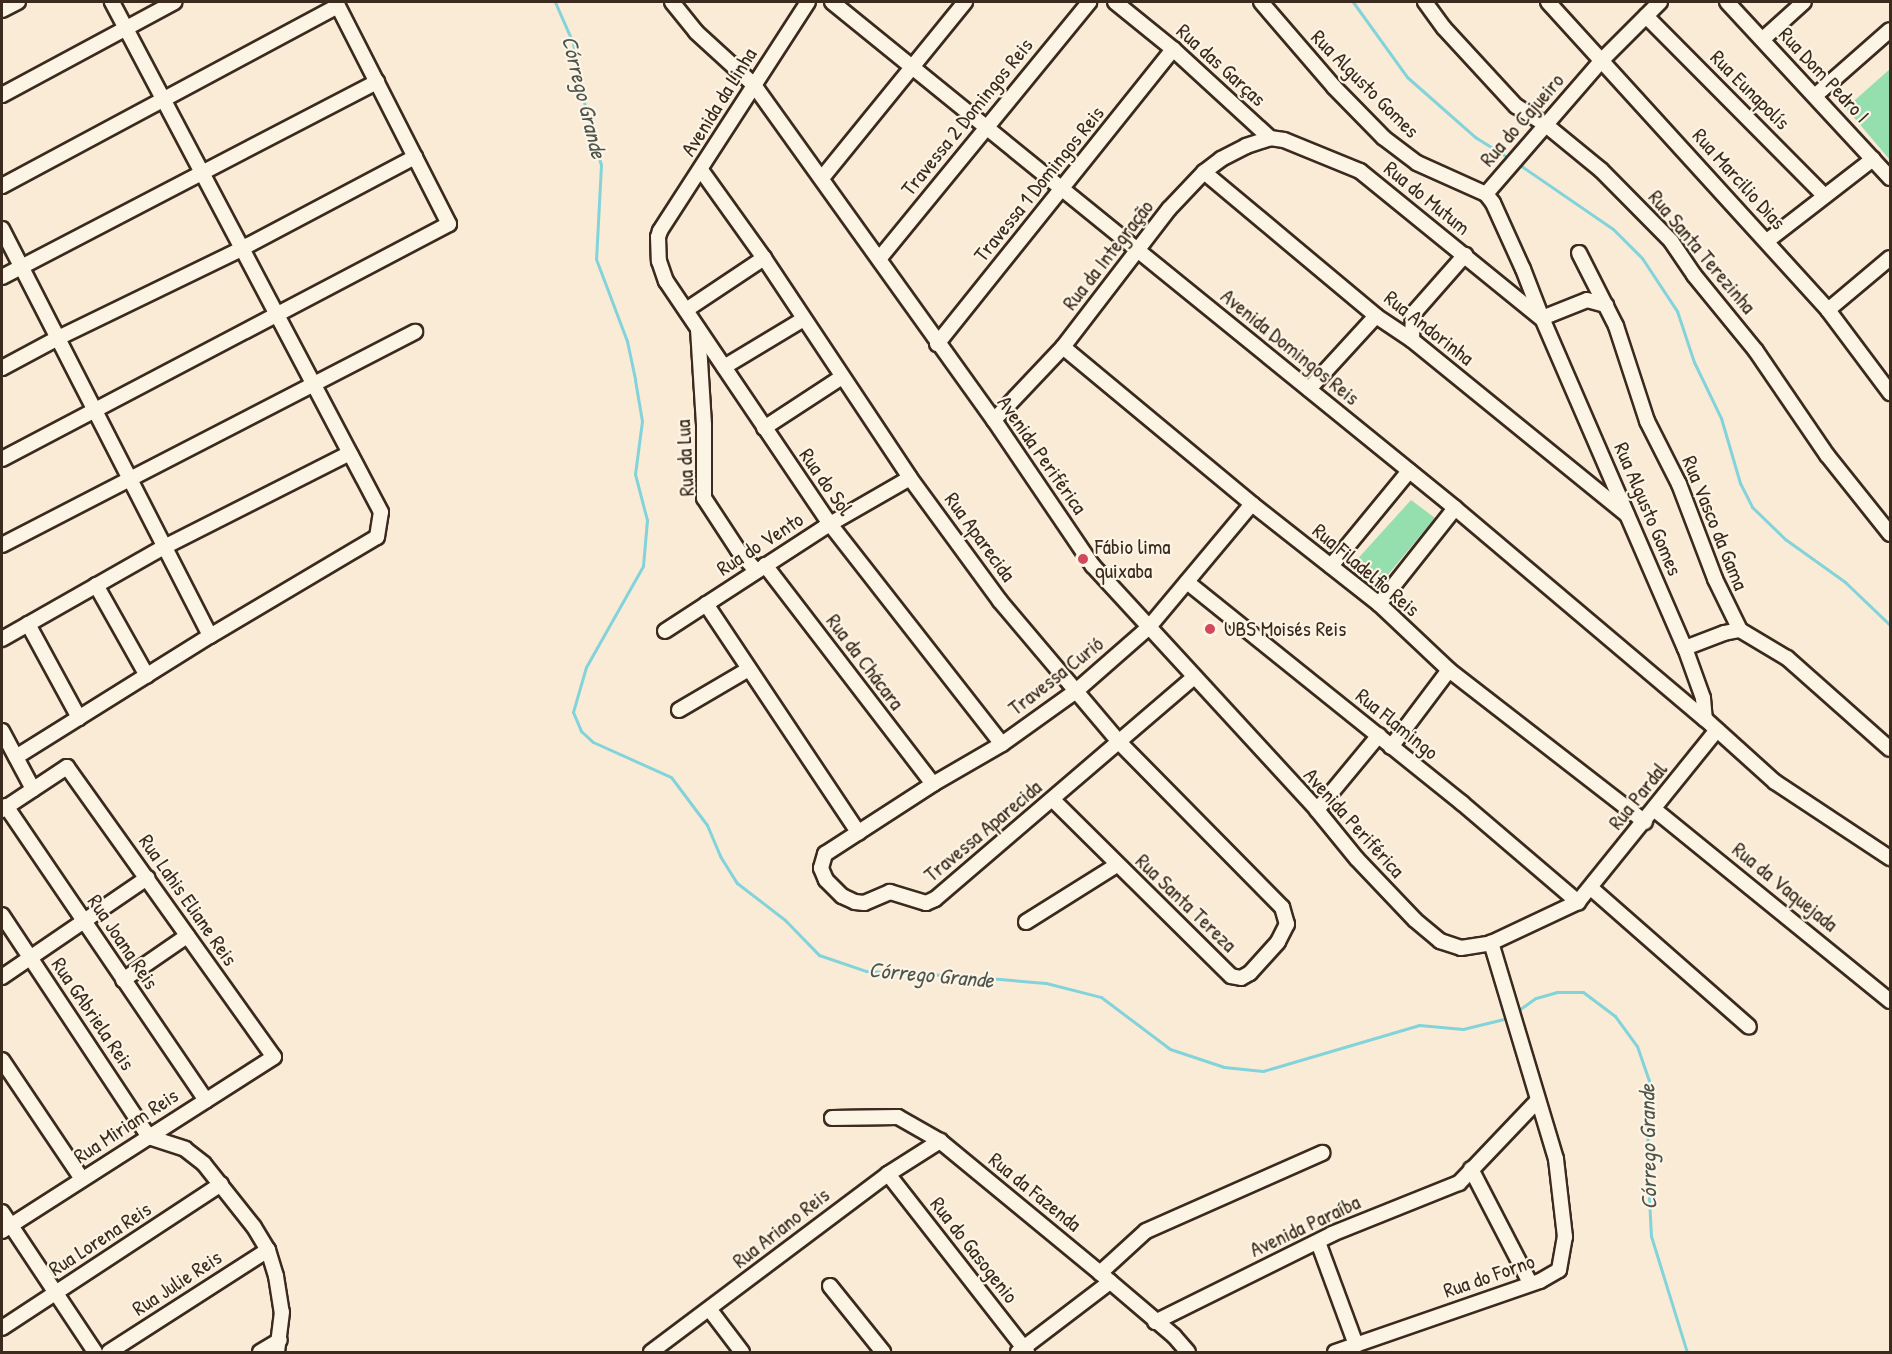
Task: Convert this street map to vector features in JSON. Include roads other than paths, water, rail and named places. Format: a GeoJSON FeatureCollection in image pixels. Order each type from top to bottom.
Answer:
{"type":"FeatureCollection","features":[{"type":"Feature","properties":{"kind":"street"},"geometry":{"type":"LineString","coordinates":[[2,10],[18,2]]}},
{"type":"Feature","properties":{"kind":"street"},"geometry":{"type":"LineString","coordinates":[[16,757],[210,636],[376,537],[381,512],[112,2]]}},
{"type":"Feature","properties":{"kind":"street"},"geometry":{"type":"LineString","coordinates":[[2,95],[176,2]]}},
{"type":"Feature","properties":{"kind":"street","name":"Avenida Periférica"},"geometry":{"type":"LineString","coordinates":[[672,2],[696,32],[754,85],[822,178],[937,344],[994,420],[1094,566],[1193,678],[1317,810],[1415,920],[1440,941],[1461,948],[1491,944],[1578,902]]}},
{"type":"Feature","properties":{"kind":"street","name":"Avenida da Linha"},"geometry":{"type":"LineString","coordinates":[[665,224],[808,2]]}},
{"type":"Feature","properties":{"kind":"street","name":"Avenida Domingos Reis"},"geometry":{"type":"LineString","coordinates":[[832,2],[1064,188],[1455,508],[1706,719],[1775,782],[1890,858]]}},
{"type":"Feature","properties":{"kind":"street"},"geometry":{"type":"LineString","coordinates":[[822,178],[964,2]]}},
{"type":"Feature","properties":{"kind":"street","name":"Travessa 2 Domingos Reis"},"geometry":{"type":"LineString","coordinates":[[879,259],[1089,2]]}},
{"type":"Feature","properties":{"kind":"street","name":"Rua das Garças"},"geometry":{"type":"LineString","coordinates":[[1115,2],[1173,49],[1270,138]]}},
{"type":"Feature","properties":{"kind":"street","name":"Rua Algusto Gomes"},"geometry":{"type":"LineString","coordinates":[[1261,2],[1334,87],[1384,138],[1417,164],[1486,194]]}},
{"type":"Feature","properties":{"kind":"street","name":"Rua Santa Terezinha"},"geometry":{"type":"LineString","coordinates":[[1425,2],[1444,28],[1516,106],[1546,125],[1601,170],[1671,241],[1694,275],[1756,351],[1827,455],[1890,534]]}},
{"type":"Feature","properties":{"kind":"street","name":"Rua Marcilio Dias"},"geometry":{"type":"LineString","coordinates":[[1548,2],[1828,310],[1890,393]]}},
{"type":"Feature","properties":{"kind":"street","name":"Rua do Cajueiro"},"geometry":{"type":"LineString","coordinates":[[1542,318],[1523,269],[1493,203],[1486,194],[1602,60],[1660,2]]}},
{"type":"Feature","properties":{"kind":"street","name":"Rua Dom Pedro I"},"geometry":{"type":"LineString","coordinates":[[1727,2],[1816,95],[1890,178]]}},
{"type":"Feature","properties":{"kind":"street"},"geometry":{"type":"LineString","coordinates":[[1763,39],[1804,2]]}},
{"type":"Feature","properties":{"kind":"street"},"geometry":{"type":"LineString","coordinates":[[2,186],[337,4],[449,224],[276,316],[94,408],[2,459]]}},
{"type":"Feature","properties":{"kind":"street","name":"Rua Eunapolís"},"geometry":{"type":"LineString","coordinates":[[1646,16],[1824,195]]}},
{"type":"Feature","properties":{"kind":"street"},"geometry":{"type":"LineString","coordinates":[[1816,95],[1890,30]]}},
{"type":"Feature","properties":{"kind":"street","name":"Travessa 1 Domingos Reis"},"geometry":{"type":"LineString","coordinates":[[937,344],[1173,49]]}},
{"type":"Feature","properties":{"kind":"street"},"geometry":{"type":"LineString","coordinates":[[2,277],[377,82]]}},
{"type":"Feature","properties":{"kind":"street","name":"Rua da Integração"},"geometry":{"type":"LineString","coordinates":[[994,420],[1063,347],[1169,209],[1204,172],[1221,159],[1246,146],[1270,138]]}},
{"type":"Feature","properties":{"kind":"street","name":"Rua do Mutum"},"geometry":{"type":"LineString","coordinates":[[1270,138],[1284,140],[1360,171],[1542,318]]}},
{"type":"Feature","properties":{"kind":"street"},"geometry":{"type":"LineString","coordinates":[[2,368],[58,338],[241,249],[415,157]]}},
{"type":"Feature","properties":{"kind":"street"},"geometry":{"type":"LineString","coordinates":[[1767,241],[1873,159]]}},
{"type":"Feature","properties":{"kind":"street","name":"Rua Aparecida"},"geometry":{"type":"LineString","coordinates":[[701,170],[764,258],[910,478],[1000,601],[1120,743],[1268,894]]}},
{"type":"Feature","properties":{"kind":"street","name":"Rua Andorinha"},"geometry":{"type":"LineString","coordinates":[[1204,172],[1376,315],[1412,340],[1629,516]]}},
{"type":"Feature","properties":{"kind":"street","name":"Rua do Sol"},"geometry":{"type":"LineString","coordinates":[[665,224],[658,237],[658,261],[666,281],[830,524],[1002,744]]}},
{"type":"Feature","properties":{"kind":"street"},"geometry":{"type":"LineString","coordinates":[[2,229],[210,636]]}},
{"type":"Feature","properties":{"kind":"street","name":"Rua Vasco da Gama"},"geometry":{"type":"LineString","coordinates":[[1580,253],[1606,305],[1629,360],[1647,421],[1679,484],[1715,579],[1740,630]]}},
{"type":"Feature","properties":{"kind":"street"},"geometry":{"type":"LineString","coordinates":[[1412,340],[1413,314],[1465,255]]}},
{"type":"Feature","properties":{"kind":"street"},"geometry":{"type":"LineString","coordinates":[[686,310],[764,258]]}},
{"type":"Feature","properties":{"kind":"street"},"geometry":{"type":"LineString","coordinates":[[1828,310],[1890,258]]}},
{"type":"Feature","properties":{"kind":"street"},"geometry":{"type":"LineString","coordinates":[[1542,318],[1587,300],[1606,305]]}},
{"type":"Feature","properties":{"kind":"street"},"geometry":{"type":"LineString","coordinates":[[1309,390],[1376,315]]}},
{"type":"Feature","properties":{"kind":"street","name":"Rua Algusto Gomes"},"geometry":{"type":"LineString","coordinates":[[1542,318],[1685,648],[1703,698],[1706,719]]}},
{"type":"Feature","properties":{"kind":"street"},"geometry":{"type":"LineString","coordinates":[[724,367],[804,319]]}},
{"type":"Feature","properties":{"kind":"street","name":"Rua da Lua"},"geometry":{"type":"LineString","coordinates":[[698,328],[704,424],[704,498],[738,550],[760,568]]}},
{"type":"Feature","properties":{"kind":"street"},"geometry":{"type":"LineString","coordinates":[[2,545],[415,332]]}},
{"type":"Feature","properties":{"kind":"street","name":"Rua Filadelfio Reis"},"geometry":{"type":"LineString","coordinates":[[1063,347],[1252,504],[1379,604],[1449,670],[1645,822]]}},
{"type":"Feature","properties":{"kind":"street"},"geometry":{"type":"LineString","coordinates":[[764,428],[842,377]]}},
{"type":"Feature","properties":{"kind":"street"},"geometry":{"type":"LineString","coordinates":[[2,639],[164,547],[350,453]]}},
{"type":"Feature","properties":{"kind":"street"},"geometry":{"type":"LineString","coordinates":[[1331,566],[1409,471]]}},
{"type":"Feature","properties":{"kind":"street","name":"Rua do Vento"},"geometry":{"type":"LineString","coordinates":[[665,631],[830,524],[910,478]]}},
{"type":"Feature","properties":{"kind":"street","name":"Travessa Curió"},"geometry":{"type":"LineString","coordinates":[[854,836],[933,784],[1002,744],[1076,692],[1149,627],[1252,504]]}},
{"type":"Feature","properties":{"kind":"street"},"geometry":{"type":"LineString","coordinates":[[1379,604],[1455,508]]}},
{"type":"Feature","properties":{"kind":"street","name":"Rua da Chácara"},"geometry":{"type":"LineString","coordinates":[[760,568],[933,784]]}},
{"type":"Feature","properties":{"kind":"street","name":"Rua Flamingo"},"geometry":{"type":"LineString","coordinates":[[1187,582],[1379,735],[1578,902]]}},
{"type":"Feature","properties":{"kind":"street"},"geometry":{"type":"LineString","coordinates":[[96,585],[147,676]]}},
{"type":"Feature","properties":{"kind":"street"},"geometry":{"type":"LineString","coordinates":[[706,604],[854,836]]}},
{"type":"Feature","properties":{"kind":"street"},"geometry":{"type":"LineString","coordinates":[[28,624],[79,718]]}},
{"type":"Feature","properties":{"kind":"street"},"geometry":{"type":"LineString","coordinates":[[1685,648],[1724,633],[1740,630],[1787,658],[1890,749]]}},
{"type":"Feature","properties":{"kind":"street"},"geometry":{"type":"LineString","coordinates":[[679,710],[749,669]]}},
{"type":"Feature","properties":{"kind":"street"},"geometry":{"type":"LineString","coordinates":[[1391,747],[1449,670]]}},
{"type":"Feature","properties":{"kind":"street","name":"Travessa Aparecida"},"geometry":{"type":"LineString","coordinates":[[854,836],[825,854],[821,868],[826,879],[842,896],[864,903],[890,892],[926,903],[935,899],[1120,743],[1193,678]]}},
{"type":"Feature","properties":{"kind":"street","name":"Rua Pardal"},"geometry":{"type":"LineString","coordinates":[[1578,902],[1655,810],[1717,730]]}},
{"type":"Feature","properties":{"kind":"street"},"geometry":{"type":"LineString","coordinates":[[2,731],[33,789],[4,808]]}},
{"type":"Feature","properties":{"kind":"street"},"geometry":{"type":"LineString","coordinates":[[1317,810],[1379,735]]}},
{"type":"Feature","properties":{"kind":"street","name":"Rua Lahis Eliane Reis"},"geometry":{"type":"LineString","coordinates":[[33,789],[67,766],[274,1057]]}},
{"type":"Feature","properties":{"kind":"street","name":"Rua Santa Tereza"},"geometry":{"type":"LineString","coordinates":[[1053,800],[1231,976],[1241,978],[1250,973],[1278,942],[1287,924],[1282,908],[1268,894]]}},
{"type":"Feature","properties":{"kind":"street","name":"Rua Joana Reis"},"geometry":{"type":"LineString","coordinates":[[4,808],[206,1100]]}},
{"type":"Feature","properties":{"kind":"street","name":"Rua da Vaquejada"},"geometry":{"type":"LineString","coordinates":[[1655,810],[1890,998]]}},
{"type":"Feature","properties":{"kind":"street"},"geometry":{"type":"LineString","coordinates":[[1026,922],[1117,865]]}},
{"type":"Feature","properties":{"kind":"street"},"geometry":{"type":"LineString","coordinates":[[2,977],[147,878]]}},
{"type":"Feature","properties":{"kind":"street"},"geometry":{"type":"LineString","coordinates":[[1591,888],[1749,1027]]}},
{"type":"Feature","properties":{"kind":"street","name":"Rua GAbriela Reis"},"geometry":{"type":"LineString","coordinates":[[2,915],[149,1137]]}},
{"type":"Feature","properties":{"kind":"street"},"geometry":{"type":"LineString","coordinates":[[123,980],[187,936]]}},
{"type":"Feature","properties":{"kind":"street"},"geometry":{"type":"LineString","coordinates":[[1491,944],[1537,1101]]}},
{"type":"Feature","properties":{"kind":"street","name":"Rua Miriam Reis"},"geometry":{"type":"LineString","coordinates":[[6,1228],[274,1057]]}},
{"type":"Feature","properties":{"kind":"street"},"geometry":{"type":"LineString","coordinates":[[2,1060],[82,1179]]}},
{"type":"Feature","properties":{"kind":"street","name":"Avenida Paraíba"},"geometry":{"type":"LineString","coordinates":[[1155,1322],[1318,1242],[1459,1183],[1537,1101]]}},
{"type":"Feature","properties":{"kind":"street","name":"Rua do Forno"},"geometry":{"type":"LineString","coordinates":[[1335,1353],[1551,1276],[1559,1270],[1564,1237],[1556,1159],[1551,1136],[1537,1101]]}},
{"type":"Feature","properties":{"kind":"street","name":"Rua da Fazenda"},"geometry":{"type":"LineString","coordinates":[[832,1118],[898,1117],[940,1141],[1174,1336],[1188,1353]]}},
{"type":"Feature","properties":{"kind":"street"},"geometry":{"type":"LineString","coordinates":[[149,1137],[185,1149],[221,1184],[268,1250],[282,1312],[278,1346],[260,1353]]}},
{"type":"Feature","properties":{"kind":"street","name":"Rua Ariano Reis"},"geometry":{"type":"LineString","coordinates":[[651,1353],[888,1174],[940,1141]]}},
{"type":"Feature","properties":{"kind":"street"},"geometry":{"type":"LineString","coordinates":[[1023,1351],[1105,1278],[1146,1231],[1322,1153]]}},
{"type":"Feature","properties":{"kind":"street"},"geometry":{"type":"LineString","coordinates":[[1471,1169],[1530,1282]]}},
{"type":"Feature","properties":{"kind":"street","name":"Rua do Gasogenio"},"geometry":{"type":"LineString","coordinates":[[888,1174],[1023,1351]]}},
{"type":"Feature","properties":{"kind":"street","name":"Rua Lorena Reis"},"geometry":{"type":"LineString","coordinates":[[2,1328],[221,1184]]}},
{"type":"Feature","properties":{"kind":"street"},"geometry":{"type":"LineString","coordinates":[[2,1212],[6,1228],[55,1293],[95,1353]]}},
{"type":"Feature","properties":{"kind":"street"},"geometry":{"type":"LineString","coordinates":[[1318,1242],[1356,1345]]}},
{"type":"Feature","properties":{"kind":"street","name":"Rua Julie Reis"},"geometry":{"type":"LineString","coordinates":[[109,1353],[268,1250]]}},
{"type":"Feature","properties":{"kind":"street"},"geometry":{"type":"LineString","coordinates":[[830,1286],[883,1353]]}},
{"type":"Feature","properties":{"kind":"street"},"geometry":{"type":"LineString","coordinates":[[710,1310],[742,1353]]}},
{"type":"Feature","properties":{"kind":"waterway","name":"Córrego Grande"},"geometry":{"type":"LineString","coordinates":[[555,2],[573,43],[587,117],[601,165],[596,259],[627,341],[635,380],[642,421],[635,474],[647,520],[643,566],[586,667],[573,712],[581,731],[593,742],[671,777],[707,825],[720,856],[737,883],[785,920],[819,955],[866,971],[1046,983],[1101,997],[1170,1049],[1224,1067],[1263,1071],[1419,1025],[1463,1029],[1504,1019]]}},
{"type":"Feature","properties":{"kind":"waterway"},"geometry":{"type":"LineString","coordinates":[[1353,2],[1407,77],[1475,137],[1512,160]]}},
{"type":"Feature","properties":{"kind":"waterway"},"geometry":{"type":"LineString","coordinates":[[1517,163],[1613,229],[1642,258],[1677,311],[1694,362],[1721,418],[1740,483],[1752,507],[1785,539],[1845,582],[1890,625]]}},
{"type":"Feature","properties":{"kind":"waterway","name":"Córrego Grande"},"geometry":{"type":"LineString","coordinates":[[1520,1009],[1536,998],[1557,992],[1583,992],[1615,1016],[1637,1046],[1649,1080],[1647,1160],[1651,1236],[1687,1352]]}},
{"type":"Feature","properties":{"kind":"place","name":"Fábio lima quixaba"},"geometry":{"type":"Point","coordinates":[1083,559]}},
{"type":"Feature","properties":{"kind":"place","name":"UBS Moisés Reis"},"geometry":{"type":"Point","coordinates":[1210,629]}}]}
